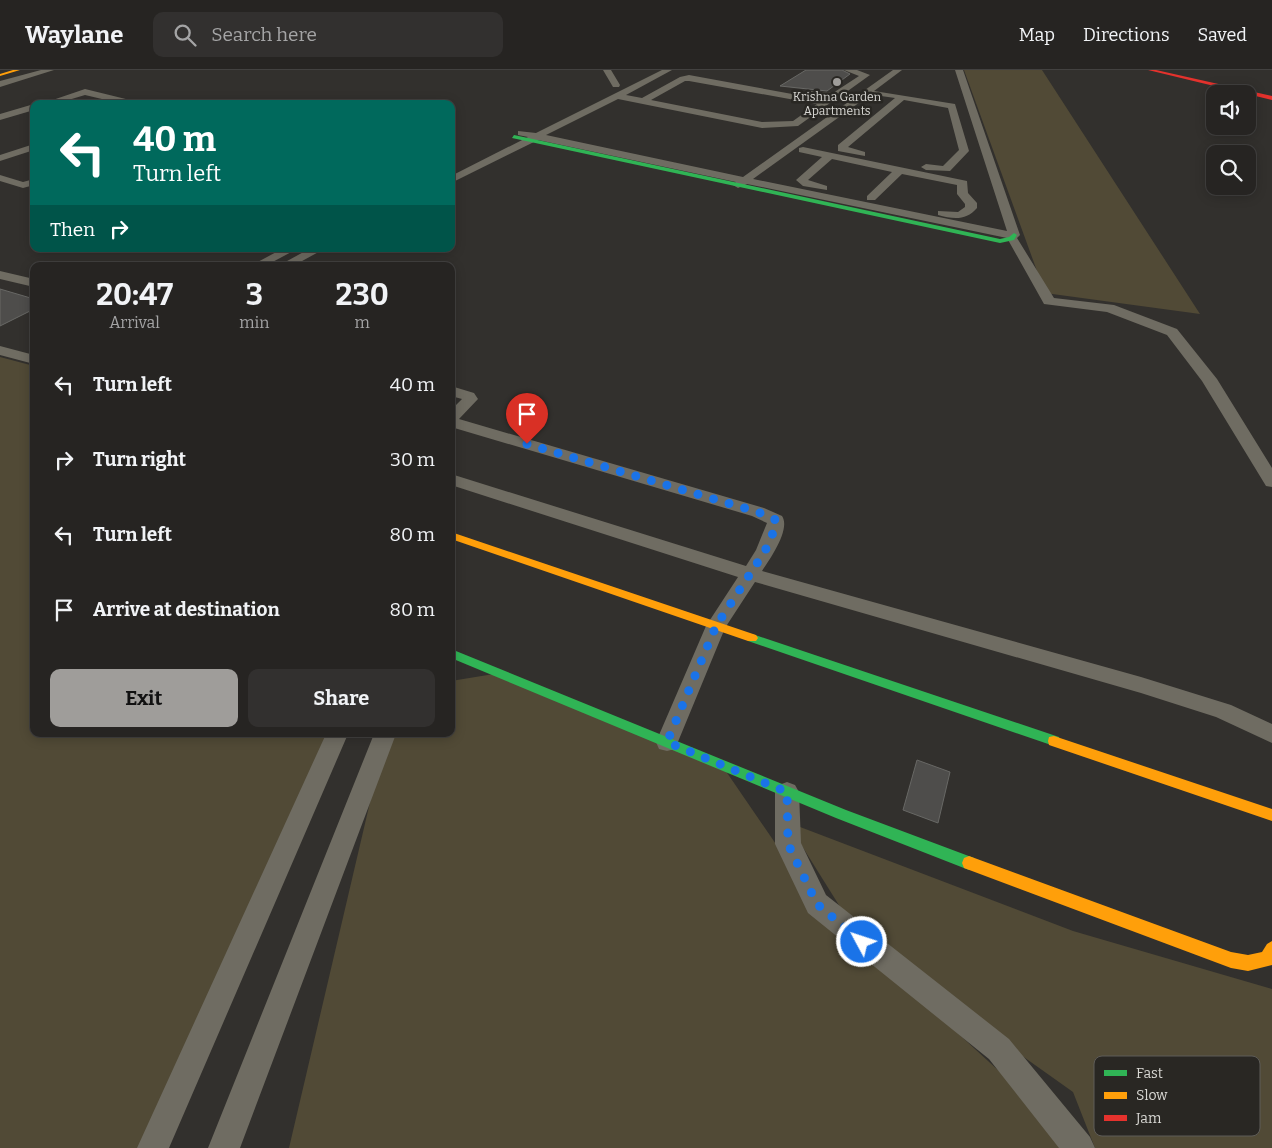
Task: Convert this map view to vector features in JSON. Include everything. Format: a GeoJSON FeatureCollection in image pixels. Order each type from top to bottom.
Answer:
{"type":"FeatureCollection","features":[{"type":"Feature","properties":{"kind":"street"},"geometry":{"type":"LineString","coordinates":[[0,75],[18,70]]}},
{"type":"Feature","properties":{"kind":"street"},"geometry":{"type":"LineString","coordinates":[[0,84],[50,70]]}},
{"type":"Feature","properties":{"kind":"street"},"geometry":{"type":"LineString","coordinates":[[608,70],[616,85]]}},
{"type":"Feature","properties":{"kind":"street"},"geometry":{"type":"LineString","coordinates":[[455,178],[616,85],[649,70],[666,71]]}},
{"type":"Feature","properties":{"kind":"street"},"geometry":{"type":"LineString","coordinates":[[708,70],[703,74],[832,96],[838,95],[865,74]]}},
{"type":"Feature","properties":{"kind":"street"},"geometry":{"type":"LineString","coordinates":[[848,70],[888,77]]}},
{"type":"Feature","properties":{"kind":"street"},"geometry":{"type":"LineString","coordinates":[[748,184],[898,70]]}},
{"type":"Feature","properties":{"kind":"street"},"geometry":{"type":"LineString","coordinates":[[748,184],[803,150],[908,70]]}},
{"type":"Feature","properties":{"kind":"street"},"geometry":{"type":"LineString","coordinates":[[959,70],[1013,237],[1050,301],[1109,308],[1172,332],[1209,379],[1272,482]]}},
{"type":"Feature","properties":{"kind":"street"},"geometry":{"type":"LineString","coordinates":[[1150,70],[1272,92]]}},
{"type":"Feature","properties":{"kind":"street"},"geometry":{"type":"LineString","coordinates":[[1171,70],[1272,98]]}},
{"type":"Feature","properties":{"kind":"street"},"geometry":{"type":"LineString","coordinates":[[475,156],[618,96],[666,71]]}},
{"type":"Feature","properties":{"kind":"street"},"geometry":{"type":"LineString","coordinates":[[618,96],[762,126],[795,124],[826,103],[689,78],[682,79],[643,101]]}},
{"type":"Feature","properties":{"kind":"street"},"geometry":{"type":"LineString","coordinates":[[58,100],[85,92],[118,100]]}},
{"type":"Feature","properties":{"kind":"street"},"geometry":{"type":"LineString","coordinates":[[877,93],[902,97],[952,106],[964,151],[950,167],[939,169],[842,149],[902,97]]}},
{"type":"Feature","properties":{"kind":"street"},"geometry":{"type":"LineString","coordinates":[[0,117],[30,108]]}},
{"type":"Feature","properties":{"kind":"street"},"geometry":{"type":"LineString","coordinates":[[525,136],[748,184],[1013,237]]}},
{"type":"Feature","properties":{"kind":"street"},"geometry":{"type":"LineString","coordinates":[[0,158],[30,148]]}},
{"type":"Feature","properties":{"kind":"street"},"geometry":{"type":"LineString","coordinates":[[803,150],[832,155],[901,169],[963,183],[962,194],[971,203],[971,208],[963,215],[952,216],[802,183],[801,180],[832,155]]}},
{"type":"Feature","properties":{"kind":"street"},"geometry":{"type":"LineString","coordinates":[[871,198],[901,169]]}},
{"type":"Feature","properties":{"kind":"street"},"geometry":{"type":"LineString","coordinates":[[0,178],[28,184]]}},
{"type":"Feature","properties":{"kind":"street"},"geometry":{"type":"LineString","coordinates":[[8,191],[28,184]]}},
{"type":"Feature","properties":{"kind":"street"},"geometry":{"type":"LineString","coordinates":[[264,262],[285,252]]}},
{"type":"Feature","properties":{"kind":"street"},"geometry":{"type":"LineString","coordinates":[[292,262],[312,252]]}},
{"type":"Feature","properties":{"kind":"street"},"geometry":{"type":"LineString","coordinates":[[0,275],[30,282]]}},
{"type":"Feature","properties":{"kind":"street"},"geometry":{"type":"LineString","coordinates":[[0,350],[30,359]]}},
{"type":"Feature","properties":{"kind":"street"},"geometry":{"type":"LineString","coordinates":[[455,392],[469,396],[470,399],[455,416]]}},
{"type":"Feature","properties":{"kind":"street"},"geometry":{"type":"LineString","coordinates":[[455,422],[770,515],[776,520],[776,526],[750,574],[716,626],[667,742]]}},
{"type":"Feature","properties":{"kind":"street"},"geometry":{"type":"LineString","coordinates":[[455,479],[750,574],[1223,710],[1272,734]]}},
{"type":"Feature","properties":{"kind":"street"},"geometry":{"type":"LineString","coordinates":[[455,536],[1272,816]]}},
{"type":"Feature","properties":{"kind":"street"},"geometry":{"type":"LineString","coordinates":[[455,655],[787,792],[1064,900],[1232,960],[1248,963],[1267,959],[1272,949]]}},
{"type":"Feature","properties":{"kind":"street"},"geometry":{"type":"LineString","coordinates":[[152,1148],[336,737]]}},
{"type":"Feature","properties":{"kind":"street"},"geometry":{"type":"LineString","coordinates":[[224,1148],[384,737]]}},
{"type":"Feature","properties":{"kind":"street"},"geometry":{"type":"LineString","coordinates":[[787,792],[788,844],[817,904],[999,1049],[1079,1148]]}},
{"type":"Feature","properties":{"kind":"shaded area"},"geometry":{"type":"Polygon","coordinates":[[[964,70],[1042,70],[1200,314],[1045,293],[964,70]]]}},
{"type":"Feature","properties":{"kind":"shaded area"},"geometry":{"type":"Polygon","coordinates":[[[0,357],[30,365],[30,737],[336,737],[153,1148],[0,1148],[0,357]]]}},
{"type":"Feature","properties":{"kind":"shaded area"},"geometry":{"type":"Polygon","coordinates":[[[500,673],[721,764],[817,904],[1073,1139],[1078,1148],[289,1148],[385,737],[455,737],[455,680],[500,673]]]}},
{"type":"Feature","properties":{"kind":"shaded area"},"geometry":{"type":"Polygon","coordinates":[[[787,822],[1073,931],[1272,989],[1272,1148],[1095,1148],[1073,1092],[862,942],[787,822]]]}},
{"type":"Feature","properties":{"kind":"building","name":"Krishna Garden Apartments"},"geometry":{"type":"Polygon","coordinates":[[[806,70],[842,70],[850,74],[827,91],[780,86],[806,70]]]}},
{"type":"Feature","properties":{"kind":"building"},"geometry":{"type":"Polygon","coordinates":[[[0,289],[30,298],[30,311],[0,326],[0,289]]]}},
{"type":"Feature","properties":{"kind":"building"},"geometry":{"type":"Polygon","coordinates":[[[917,760],[950,772],[938,823],[903,810],[917,760]]]}},
{"type":"Feature","properties":{"kind":"traffic: fast"},"geometry":{"type":"LineString","coordinates":[[514,137],[1000,241],[1012,239],[1014,235]]}},
{"type":"Feature","properties":{"kind":"traffic: fast"},"geometry":{"type":"LineString","coordinates":[[752,638],[1054,741]]}},
{"type":"Feature","properties":{"kind":"traffic: fast"},"geometry":{"type":"LineString","coordinates":[[455,655],[841,814],[969,863]]}},
{"type":"Feature","properties":{"kind":"traffic: slow"},"geometry":{"type":"LineString","coordinates":[[0,75],[18,70]]}},
{"type":"Feature","properties":{"kind":"traffic: slow"},"geometry":{"type":"LineString","coordinates":[[455,536],[752,638]]}},
{"type":"Feature","properties":{"kind":"traffic: slow"},"geometry":{"type":"LineString","coordinates":[[1054,741],[1272,815]]}},
{"type":"Feature","properties":{"kind":"traffic: slow"},"geometry":{"type":"LineString","coordinates":[[969,863],[1231,960],[1248,963],[1267,959],[1272,949]]}},
{"type":"Feature","properties":{"kind":"traffic: jam"},"geometry":{"type":"LineString","coordinates":[[1150,70],[1272,98]]}},
{"type":"Feature","properties":{"kind":"place","name":"Krishna Garden Apartments"},"geometry":{"type":"Point","coordinates":[837,82]}},
{"type":"Feature","properties":{"kind":"route"},"geometry":{"type":"LineString","coordinates":[[527,444],[770,515],[776,520],[776,526],[765,551],[716,626],[667,742],[787,792],[788,844],[817,904],[862,942]]}}]}
